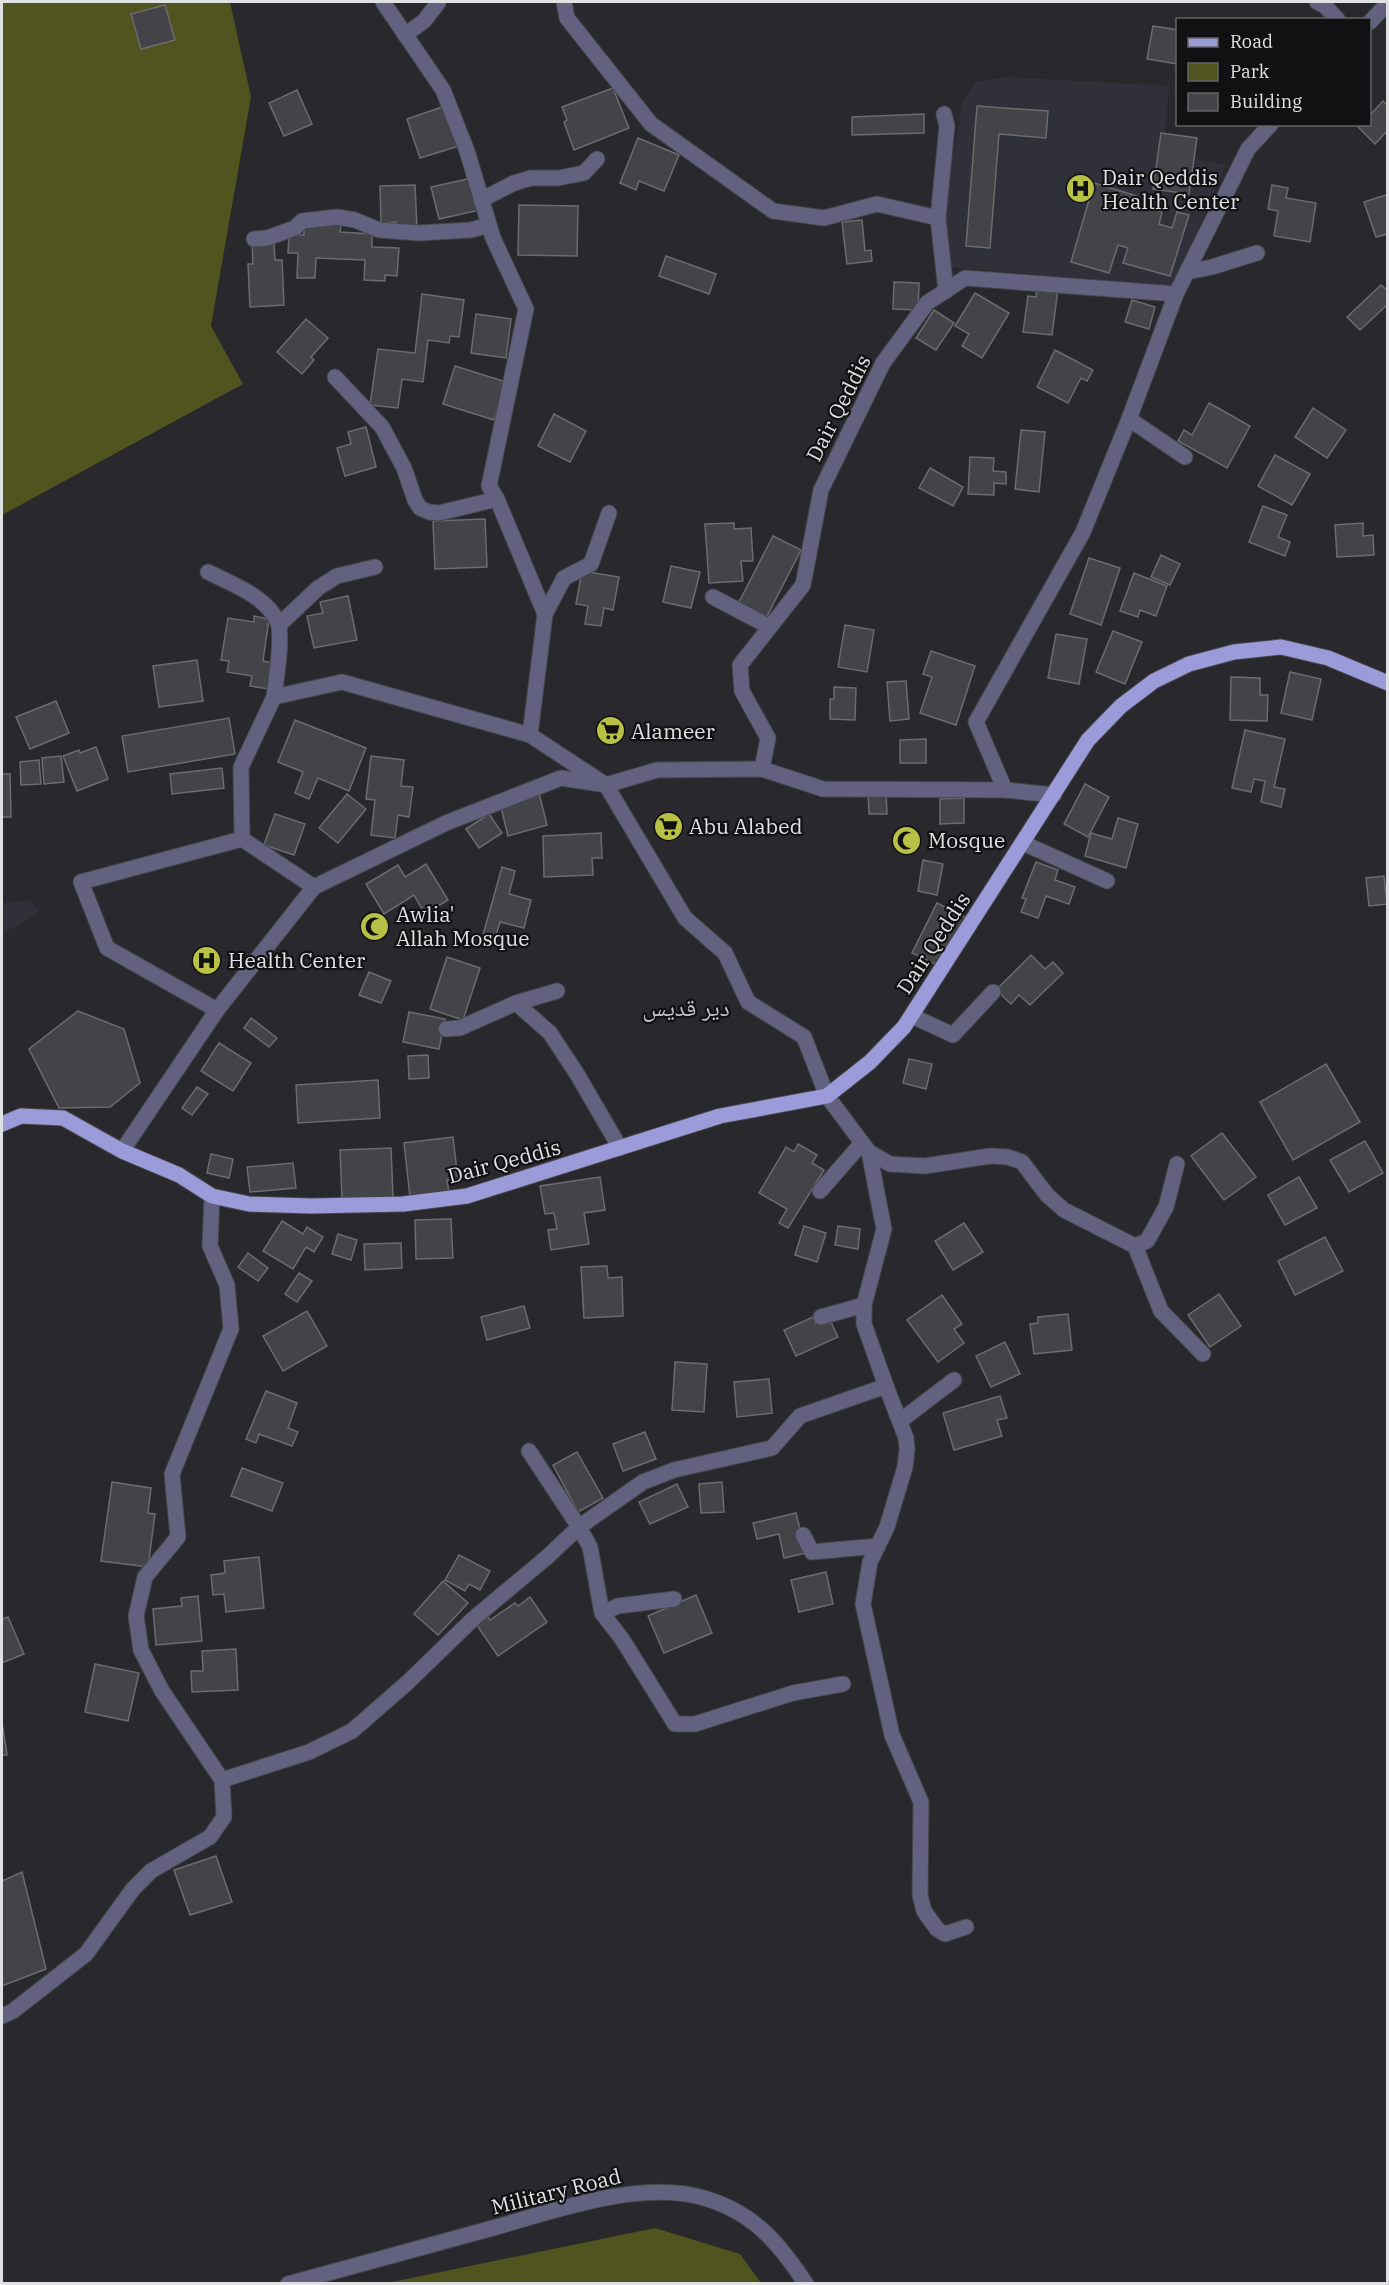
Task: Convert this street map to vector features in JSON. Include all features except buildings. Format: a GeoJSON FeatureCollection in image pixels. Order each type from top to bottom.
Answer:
{"type":"FeatureCollection","features":[{"type":"Feature","properties":{"kind":"main road","name":"Dair Qeddis"},"geometry":{"type":"LineString","coordinates":[[2,1124],[21,1116],[63,1118],[122,1151],[179,1175],[212,1196],[249,1204],[311,1206],[414,1202],[467,1196],[720,1116],[827,1096],[870,1062],[904,1027],[1088,740],[1121,706],[1154,681],[1189,664],[1234,652],[1281,647],[1329,658],[1388,683]]}},
{"type":"Feature","properties":{"kind":"street"},"geometry":{"type":"LineString","coordinates":[[383,2],[443,90],[467,151],[489,225],[526,309],[489,486],[497,499],[544,614]]}},
{"type":"Feature","properties":{"kind":"street"},"geometry":{"type":"LineString","coordinates":[[564,2],[567,18],[651,124],[773,211],[824,218],[877,204],[938,218]]}},
{"type":"Feature","properties":{"kind":"street"},"geometry":{"type":"LineString","coordinates":[[1317,2],[1325,6],[1336,18]]}},
{"type":"Feature","properties":{"kind":"street"},"geometry":{"type":"LineString","coordinates":[[405,35],[424,21],[438,3]]}},
{"type":"Feature","properties":{"kind":"street"},"geometry":{"type":"LineString","coordinates":[[1371,21],[1388,3]]}},
{"type":"Feature","properties":{"kind":"street"},"geometry":{"type":"LineString","coordinates":[[944,114],[947,126],[938,218],[946,291]]}},
{"type":"Feature","properties":{"kind":"street"},"geometry":{"type":"LineString","coordinates":[[1005,790],[976,722],[1083,532],[1176,294],[1248,150],[1269,126]]}},
{"type":"Feature","properties":{"kind":"street"},"geometry":{"type":"LineString","coordinates":[[481,200],[514,183],[531,178],[558,178],[584,173],[597,159]]}},
{"type":"Feature","properties":{"kind":"street"},"geometry":{"type":"LineString","coordinates":[[254,239],[267,238],[295,228],[302,221],[337,217],[355,220],[379,230],[419,233],[471,230],[489,225]]}},
{"type":"Feature","properties":{"kind":"street"},"geometry":{"type":"LineString","coordinates":[[1187,272],[1257,253]]}},
{"type":"Feature","properties":{"kind":"street","name":"Dair Qeddis"},"geometry":{"type":"LineString","coordinates":[[762,769],[768,738],[742,691],[740,665],[803,585],[821,490],[883,363],[927,303],[965,278],[1176,294]]}},
{"type":"Feature","properties":{"kind":"street"},"geometry":{"type":"LineString","coordinates":[[334,377],[382,427],[404,468],[420,508],[438,513],[497,499]]}},
{"type":"Feature","properties":{"kind":"street"},"geometry":{"type":"LineString","coordinates":[[1129,419],[1185,457]]}},
{"type":"Feature","properties":{"kind":"street"},"geometry":{"type":"LineString","coordinates":[[530,735],[544,614],[564,578],[591,564],[609,513]]}},
{"type":"Feature","properties":{"kind":"street"},"geometry":{"type":"LineString","coordinates":[[279,625],[318,588],[337,576],[375,567]]}},
{"type":"Feature","properties":{"kind":"street"},"geometry":{"type":"LineString","coordinates":[[208,572],[249,593],[271,610],[279,625],[274,697],[241,767],[242,839]]}},
{"type":"Feature","properties":{"kind":"street"},"geometry":{"type":"LineString","coordinates":[[713,597],[770,627]]}},
{"type":"Feature","properties":{"kind":"street"},"geometry":{"type":"LineString","coordinates":[[274,697],[342,682],[530,735],[606,785],[685,918],[725,953],[748,1002],[804,1037],[827,1096],[865,1148],[890,1164],[925,1166],[990,1156],[1008,1157],[1022,1162],[1047,1195],[1064,1210],[1135,1246],[1161,1311],[1203,1354]]}},
{"type":"Feature","properties":{"kind":"street"},"geometry":{"type":"LineString","coordinates":[[122,1151],[217,1010],[314,887],[446,823],[561,778],[606,785],[657,770],[762,769],[823,789],[1005,790],[1054,795]]}},
{"type":"Feature","properties":{"kind":"street"},"geometry":{"type":"LineString","coordinates":[[217,1010],[107,948],[81,882],[242,839],[314,887]]}},
{"type":"Feature","properties":{"kind":"street"},"geometry":{"type":"LineString","coordinates":[[1023,843],[1107,881]]}},
{"type":"Feature","properties":{"kind":"street"},"geometry":{"type":"LineString","coordinates":[[446,1029],[460,1028],[516,1003],[557,991]]}},
{"type":"Feature","properties":{"kind":"street"},"geometry":{"type":"LineString","coordinates":[[912,1016],[953,1035],[993,992]]}},
{"type":"Feature","properties":{"kind":"street"},"geometry":{"type":"LineString","coordinates":[[516,1003],[550,1033],[620,1148]]}},
{"type":"Feature","properties":{"kind":"street"},"geometry":{"type":"LineString","coordinates":[[820,1191],[865,1148]]}},
{"type":"Feature","properties":{"kind":"street"},"geometry":{"type":"LineString","coordinates":[[865,1148],[884,1229],[864,1305],[864,1324],[906,1438],[905,1467],[887,1527],[870,1562],[863,1604],[892,1735],[921,1802],[920,1895],[924,1911],[937,1929],[945,1934],[966,1927]]}},
{"type":"Feature","properties":{"kind":"street"},"geometry":{"type":"LineString","coordinates":[[1135,1246],[1147,1241],[1166,1207],[1177,1164]]}},
{"type":"Feature","properties":{"kind":"street"},"geometry":{"type":"LineString","coordinates":[[2,2016],[13,2011],[86,1954],[133,1889],[151,1871],[210,1837],[224,1817],[222,1780],[162,1691],[141,1650],[136,1616],[145,1577],[178,1537],[172,1474],[231,1329],[227,1285],[210,1246],[212,1196]]}},
{"type":"Feature","properties":{"kind":"street"},"geometry":{"type":"LineString","coordinates":[[821,1317],[864,1305]]}},
{"type":"Feature","properties":{"kind":"street"},"geometry":{"type":"LineString","coordinates":[[900,1421],[954,1380]]}},
{"type":"Feature","properties":{"kind":"street"},"geometry":{"type":"LineString","coordinates":[[222,1780],[309,1752],[352,1731],[407,1683],[473,1619],[579,1527],[643,1482],[674,1470],[772,1448],[800,1416],[886,1386]]}},
{"type":"Feature","properties":{"kind":"street"},"geometry":{"type":"LineString","coordinates":[[529,1451],[590,1547],[602,1613],[622,1639],[675,1724],[695,1724],[794,1693],[843,1684]]}},
{"type":"Feature","properties":{"kind":"street"},"geometry":{"type":"LineString","coordinates":[[803,1535],[812,1552],[878,1546]]}},
{"type":"Feature","properties":{"kind":"street"},"geometry":{"type":"LineString","coordinates":[[602,1613],[618,1606],[674,1599]]}},
{"type":"Feature","properties":{"kind":"street","name":"Military Road"},"geometry":{"type":"LineString","coordinates":[[288,2283],[587,2203],[644,2192],[679,2192],[733,2208],[761,2227],[784,2251],[806,2283]]}},
{"type":"Feature","properties":{"kind":"shaded area","name":"Dair Qeddis Health Center"},"geometry":{"type":"Polygon","coordinates":[[[1007,77],[1169,86],[1164,152],[1226,165],[1174,286],[948,267],[943,214],[963,101],[976,82],[1007,77]]]}},
{"type":"Feature","properties":{"kind":"shaded area"},"geometry":{"type":"Polygon","coordinates":[[[30,900],[40,912],[2,934],[2,903],[30,900]]]}},
{"type":"Feature","properties":{"kind":"green space"},"geometry":{"type":"Polygon","coordinates":[[[2,2],[230,2],[251,97],[211,326],[243,384],[2,515],[2,2]]]}},
{"type":"Feature","properties":{"kind":"green space"},"geometry":{"type":"Polygon","coordinates":[[[655,2228],[740,2254],[761,2283],[387,2283],[655,2228]]]}},
{"type":"Feature","properties":{"kind":"place","name":"Dair Qeddis Health Center"},"geometry":{"type":"Point","coordinates":[1081,189]}},
{"type":"Feature","properties":{"kind":"place","name":"Alameer"},"geometry":{"type":"Point","coordinates":[610,731]}},
{"type":"Feature","properties":{"kind":"place","name":"Abu Alabed"},"geometry":{"type":"Point","coordinates":[668,826]}},
{"type":"Feature","properties":{"kind":"place","name":"Mosque"},"geometry":{"type":"Point","coordinates":[907,840]}},
{"type":"Feature","properties":{"kind":"place","name":"Awlia' Allah Mosque"},"geometry":{"type":"Point","coordinates":[375,926]}},
{"type":"Feature","properties":{"kind":"place","name":"Health Center"},"geometry":{"type":"Point","coordinates":[207,960]}},
{"type":"Feature","properties":{"kind":"district","name":"دير قديس"},"geometry":{"type":"Point","coordinates":[686,1007]}}]}
